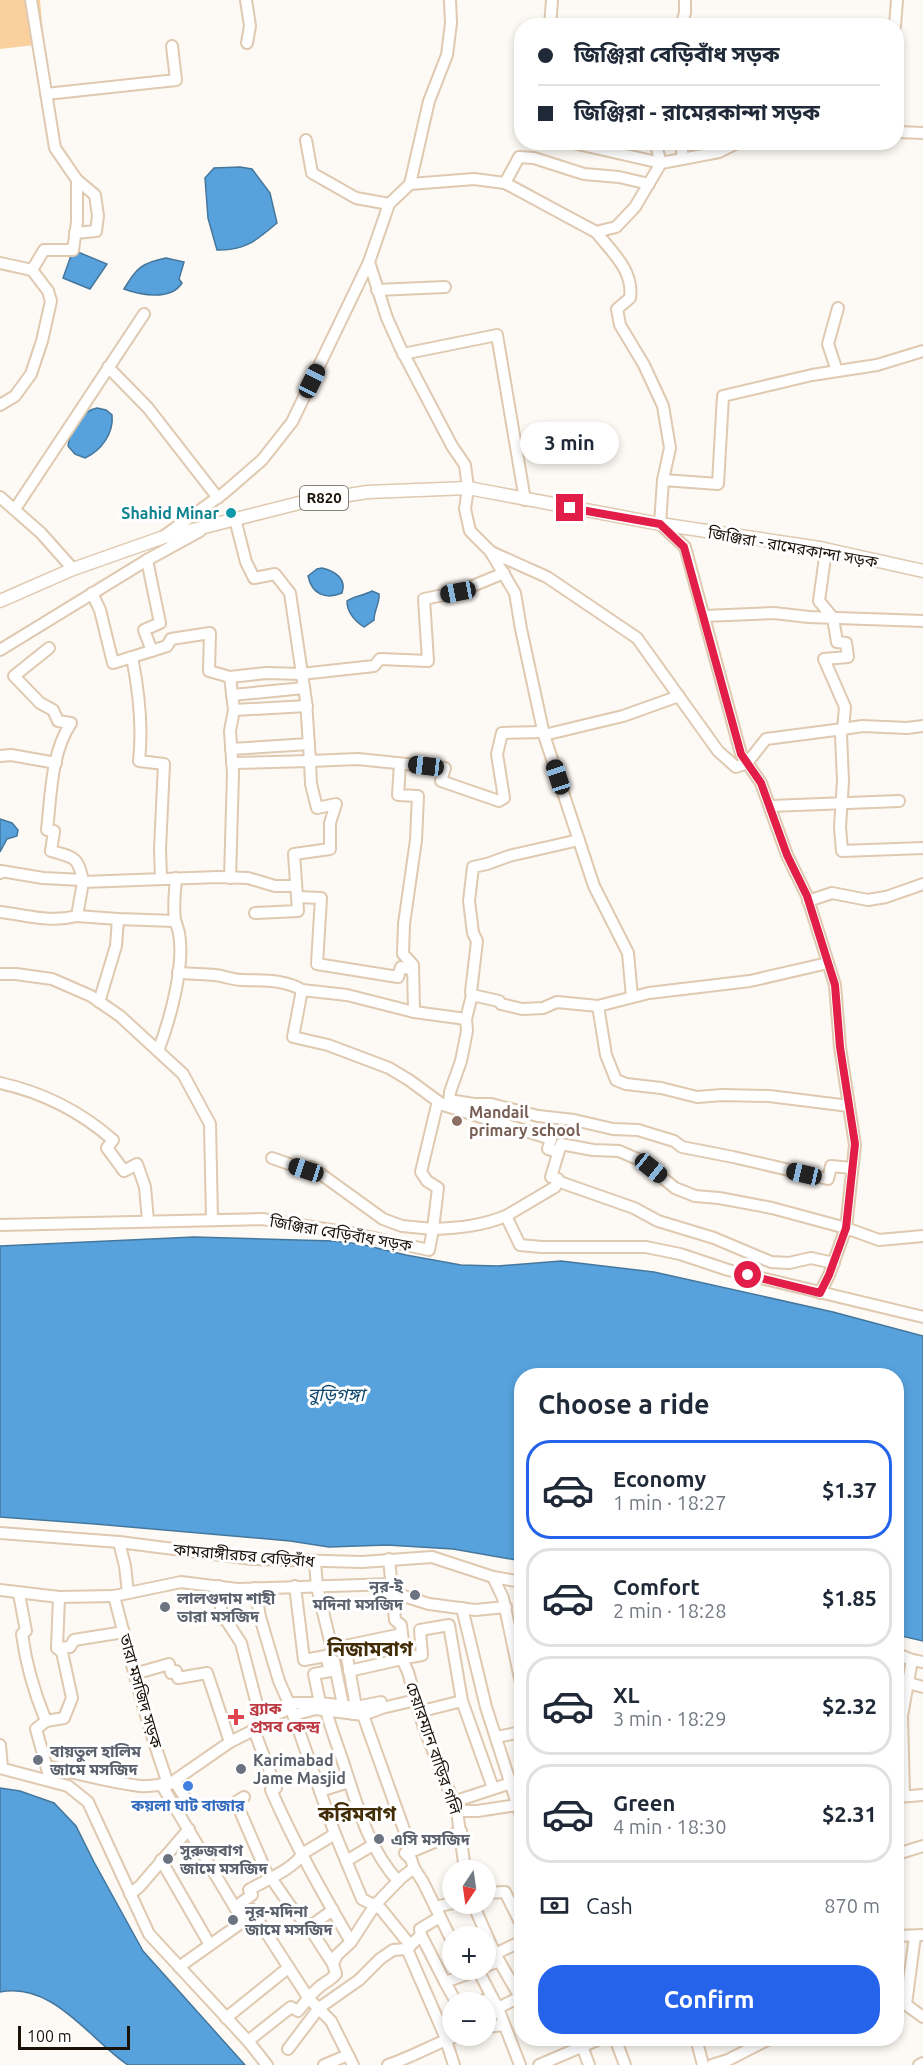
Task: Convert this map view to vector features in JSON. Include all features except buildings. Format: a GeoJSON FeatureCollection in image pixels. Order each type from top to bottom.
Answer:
{"type":"FeatureCollection","features":[{"type":"Feature","properties":{"kind":"main road","name":"জিঞ্জিরা - রামেরকান্দা সড়ক"},"geometry":{"type":"LineString","coordinates":[[0,601],[73,570],[161,538],[303,502],[368,492],[468,488],[660,524],[826,550],[923,571]]}},
{"type":"Feature","properties":{"kind":"street"},"geometry":{"type":"LineString","coordinates":[[31,0],[55,148],[77,180],[95,195],[98,216],[96,231],[75,233]]}},
{"type":"Feature","properties":{"kind":"street"},"geometry":{"type":"LineString","coordinates":[[246,0],[250,26],[247,44]]}},
{"type":"Feature","properties":{"kind":"street"},"geometry":{"type":"LineString","coordinates":[[161,538],[218,498],[262,460],[292,422],[369,262],[389,204],[410,184],[429,101],[447,55],[452,23],[450,0]]}},
{"type":"Feature","properties":{"kind":"street"},"geometry":{"type":"LineString","coordinates":[[551,18],[552,0]]}},
{"type":"Feature","properties":{"kind":"street"},"geometry":{"type":"LineString","coordinates":[[684,18],[686,0]]}},
{"type":"Feature","properties":{"kind":"street"},"geometry":{"type":"LineString","coordinates":[[896,18],[897,0]]}},
{"type":"Feature","properties":{"kind":"street"},"geometry":{"type":"LineString","coordinates":[[46,94],[176,80],[172,46]]}},
{"type":"Feature","properties":{"kind":"street"},"geometry":{"type":"LineString","coordinates":[[904,132],[923,133]]}},
{"type":"Feature","properties":{"kind":"street"},"geometry":{"type":"LineString","coordinates":[[306,140],[312,173],[356,198],[389,204]]}},
{"type":"Feature","properties":{"kind":"street"},"geometry":{"type":"LineString","coordinates":[[604,150],[661,163],[723,150]]}},
{"type":"Feature","properties":{"kind":"street"},"geometry":{"type":"LineString","coordinates":[[596,232],[616,227],[636,207],[661,163],[657,150]]}},
{"type":"Feature","properties":{"kind":"street"},"geometry":{"type":"LineString","coordinates":[[682,150],[683,159]]}},
{"type":"Feature","properties":{"kind":"street"},"geometry":{"type":"LineString","coordinates":[[505,183],[519,157],[534,158],[584,174],[619,177],[649,184]]}},
{"type":"Feature","properties":{"kind":"street"},"geometry":{"type":"LineString","coordinates":[[410,184],[474,179],[505,183],[596,232],[622,263],[631,288],[630,298],[617,309],[620,325],[644,364],[663,406],[670,448],[663,480],[660,524],[684,547],[741,754],[761,783],[787,855],[808,901],[835,985],[840,1047],[855,1144],[846,1228],[834,1263],[820,1293]]}},
{"type":"Feature","properties":{"kind":"street"},"geometry":{"type":"LineString","coordinates":[[32,270],[44,250],[73,250],[77,180]]}},
{"type":"Feature","properties":{"kind":"street"},"geometry":{"type":"LineString","coordinates":[[369,262],[387,318],[403,354],[452,446],[465,465],[468,488],[465,509],[470,531],[490,551],[515,593],[543,734],[594,886],[628,953],[632,997]]}},
{"type":"Feature","properties":{"kind":"street"},"geometry":{"type":"LineString","coordinates":[[0,263],[32,270],[48,291],[51,302],[31,374],[15,396],[0,405]]}},
{"type":"Feature","properties":{"kind":"street"},"geometry":{"type":"LineString","coordinates":[[377,290],[445,287]]}},
{"type":"Feature","properties":{"kind":"street"},"geometry":{"type":"LineString","coordinates":[[837,371],[828,344],[838,308]]}},
{"type":"Feature","properties":{"kind":"street"},"geometry":{"type":"LineString","coordinates":[[15,509],[144,314]]}},
{"type":"Feature","properties":{"kind":"street"},"geometry":{"type":"LineString","coordinates":[[403,354],[497,334],[525,500]]}},
{"type":"Feature","properties":{"kind":"street"},"geometry":{"type":"LineString","coordinates":[[663,480],[718,484],[723,396],[812,375],[877,365],[923,351]]}},
{"type":"Feature","properties":{"kind":"street"},"geometry":{"type":"LineString","coordinates":[[108,367],[148,408],[218,498]]}},
{"type":"Feature","properties":{"kind":"street"},"geometry":{"type":"LineString","coordinates":[[0,497],[41,533],[73,570]]}},
{"type":"Feature","properties":{"kind":"street"},"geometry":{"type":"LineString","coordinates":[[235,519],[246,562],[254,578],[275,574],[290,593],[307,706],[311,784],[316,808],[336,804],[330,823],[330,849],[294,854],[298,911],[255,913]]}},
{"type":"Feature","properties":{"kind":"street"},"geometry":{"type":"LineString","coordinates":[[0,650],[147,560],[208,526]]}},
{"type":"Feature","properties":{"kind":"street"},"geometry":{"type":"LineString","coordinates":[[826,550],[819,601],[833,618],[837,642],[846,643],[848,657],[824,659],[845,707],[841,735],[842,851],[923,848]]}},
{"type":"Feature","properties":{"kind":"street"},"geometry":{"type":"LineString","coordinates":[[490,551],[547,577],[637,638],[718,751],[736,766],[747,763],[766,739],[862,726],[907,728],[923,726]]}},
{"type":"Feature","properties":{"kind":"street"},"geometry":{"type":"LineString","coordinates":[[147,560],[160,623],[144,630],[152,651]]}},
{"type":"Feature","properties":{"kind":"street"},"geometry":{"type":"LineString","coordinates":[[92,593],[100,610],[113,663],[167,646],[171,639],[210,633],[209,671],[230,677],[266,673],[301,674],[374,666],[380,659],[428,661],[424,599],[458,592],[504,573]]}},
{"type":"Feature","properties":{"kind":"street"},"geometry":{"type":"LineString","coordinates":[[704,616],[774,613],[833,618],[923,621]]}},
{"type":"Feature","properties":{"kind":"street"},"geometry":{"type":"LineString","coordinates":[[49,648],[14,676],[40,704],[53,710],[58,721],[71,723],[62,737],[56,763],[47,830],[54,831],[51,851],[73,857],[80,865],[83,881],[77,916]]}},
{"type":"Feature","properties":{"kind":"street"},"geometry":{"type":"LineString","coordinates":[[132,657],[141,715],[142,737],[139,761],[164,764],[161,878]]}},
{"type":"Feature","properties":{"kind":"street"},"geometry":{"type":"LineString","coordinates":[[230,677],[234,710],[230,731],[232,764],[230,878]]}},
{"type":"Feature","properties":{"kind":"street"},"geometry":{"type":"LineString","coordinates":[[232,695],[304,688]]}},
{"type":"Feature","properties":{"kind":"street"},"geometry":{"type":"LineString","coordinates":[[232,764],[357,759],[445,768],[441,781],[499,801],[504,798],[497,754],[502,733],[543,734],[623,716],[679,696]]}},
{"type":"Feature","properties":{"kind":"street"},"geometry":{"type":"LineString","coordinates":[[234,710],[307,706]]}},
{"type":"Feature","properties":{"kind":"street"},"geometry":{"type":"LineString","coordinates":[[231,749],[309,744]]}},
{"type":"Feature","properties":{"kind":"street"},"geometry":{"type":"LineString","coordinates":[[0,756],[11,754],[56,763]]}},
{"type":"Feature","properties":{"kind":"street"},"geometry":{"type":"LineString","coordinates":[[400,764],[398,795],[418,796],[416,840],[404,924],[403,954],[413,965],[414,1012]]}},
{"type":"Feature","properties":{"kind":"street"},"geometry":{"type":"LineString","coordinates":[[770,806],[899,801]]}},
{"type":"Feature","properties":{"kind":"street"},"geometry":{"type":"LineString","coordinates":[[272,1158],[306,1170],[311,1167],[383,1219],[402,1226],[433,1229],[438,1188],[421,1172],[467,1031],[466,1019],[472,995],[477,941],[473,933],[469,901],[473,867],[509,855],[579,840]]}},
{"type":"Feature","properties":{"kind":"street"},"geometry":{"type":"LineString","coordinates":[[0,873],[1,871],[43,878],[83,881],[248,878],[321,898],[317,964],[398,977],[400,967],[413,970]]}},
{"type":"Feature","properties":{"kind":"street"},"geometry":{"type":"LineString","coordinates":[[158,1051],[168,1027],[178,972],[179,933],[175,921],[176,878]]}},
{"type":"Feature","properties":{"kind":"street"},"geometry":{"type":"LineString","coordinates":[[808,901],[832,893],[868,900],[886,897],[923,884]]}},
{"type":"Feature","properties":{"kind":"street"},"geometry":{"type":"LineString","coordinates":[[0,912],[41,919],[63,919],[77,916],[175,921]]}},
{"type":"Feature","properties":{"kind":"street"},"geometry":{"type":"LineString","coordinates":[[99,1002],[116,946],[118,919]]}},
{"type":"Feature","properties":{"kind":"street"},"geometry":{"type":"LineString","coordinates":[[472,995],[522,1009],[543,1008],[557,1002],[598,1006],[649,993],[750,981],[828,963]]}},
{"type":"Feature","properties":{"kind":"street"},"geometry":{"type":"LineString","coordinates":[[178,972],[190,975],[216,975],[240,980],[266,980],[293,985],[302,990],[347,994],[414,1012],[466,1019]]}},
{"type":"Feature","properties":{"kind":"street"},"geometry":{"type":"LineString","coordinates":[[0,974],[52,979],[91,996],[120,1016],[183,1074],[210,1124],[212,1220]]}},
{"type":"Feature","properties":{"kind":"street"},"geometry":{"type":"LineString","coordinates":[[302,990],[293,1037],[328,1045],[389,1068],[445,1102],[551,1139],[549,1149],[558,1152]]}},
{"type":"Feature","properties":{"kind":"street"},"geometry":{"type":"LineString","coordinates":[[598,1006],[606,1055],[612,1072],[616,1080],[626,1084],[661,1088],[697,1097],[769,1096],[849,1106]]}},
{"type":"Feature","properties":{"kind":"street"},"geometry":{"type":"LineString","coordinates":[[0,1083],[40,1093],[98,1126],[113,1140],[107,1148],[124,1171],[137,1164],[145,1187],[148,1221]]}},
{"type":"Feature","properties":{"kind":"street"},"geometry":{"type":"LineString","coordinates":[[445,1102],[491,1104],[538,1116],[574,1120],[613,1129],[638,1130],[674,1141],[682,1147],[733,1156],[828,1179],[831,1166],[851,1168]]}},
{"type":"Feature","properties":{"kind":"street"},"geometry":{"type":"LineString","coordinates":[[834,1263],[811,1258],[789,1263],[771,1262],[714,1238],[658,1221],[634,1208],[557,1181],[558,1179],[551,1177],[561,1144],[583,1149],[620,1151],[642,1161],[675,1188],[695,1196],[772,1208],[846,1228],[879,1240],[923,1236]]}},
{"type":"Feature","properties":{"kind":"street","name":"জিঞ্জিরা বেড়িবাঁধ সড়ক"},"geometry":{"type":"LineString","coordinates":[[0,1225],[262,1219],[356,1234],[429,1250],[433,1229],[467,1228],[488,1223],[506,1216],[550,1191],[557,1181]]}},
{"type":"Feature","properties":{"kind":"street"},"geometry":{"type":"LineString","coordinates":[[506,1216],[520,1245],[646,1247],[680,1254],[728,1270],[923,1317]]}},
{"type":"Feature","properties":{"kind":"street","name":"কামরাঙ্গীরচর বেড়িবাঁধ"},"geometry":{"type":"LineString","coordinates":[[0,1533],[119,1542],[252,1559],[362,1562],[432,1557],[493,1577],[514,1580]]}},
{"type":"Feature","properties":{"kind":"street"},"geometry":{"type":"LineString","coordinates":[[119,1542],[128,1593]]}},
{"type":"Feature","properties":{"kind":"street","name":"চেয়ারম্যান বাড়ির গলি"},"geometry":{"type":"LineString","coordinates":[[389,1559],[395,1620],[401,1624],[403,1659],[420,1713],[455,1807],[461,1831],[459,1837],[463,1860]]}},
{"type":"Feature","properties":{"kind":"street"},"geometry":{"type":"LineString","coordinates":[[315,1562],[317,1587],[332,1649],[342,1705]]}},
{"type":"Feature","properties":{"kind":"street"},"geometry":{"type":"LineString","coordinates":[[493,1577],[503,1598],[514,1646]]}},
{"type":"Feature","properties":{"kind":"street"},"geometry":{"type":"LineString","coordinates":[[0,1590],[59,1597],[114,1596],[181,1582],[237,1589],[295,1586],[393,1589],[429,1604],[475,1610],[506,1608]]}},
{"type":"Feature","properties":{"kind":"street"},"geometry":{"type":"LineString","coordinates":[[219,1586],[222,1619],[226,1620],[241,1643],[258,1727],[276,1788],[271,1790],[302,1857],[351,1941]]}},
{"type":"Feature","properties":{"kind":"street"},"geometry":{"type":"LineString","coordinates":[[295,1586],[304,1660],[326,1656],[330,1671],[314,1674],[323,1707],[373,1845],[388,1870],[398,1881]]}},
{"type":"Feature","properties":{"kind":"street"},"geometry":{"type":"LineString","coordinates":[[255,1588],[260,1617],[279,1681],[285,1691],[346,1861],[362,1899],[381,1909],[408,1947],[442,2032]]}},
{"type":"Feature","properties":{"kind":"street"},"geometry":{"type":"LineString","coordinates":[[19,1594],[26,1631],[22,1634],[25,1658],[34,1693],[46,1721]]}},
{"type":"Feature","properties":{"kind":"street","name":"তারা মসজিদ সড়ক"},"geometry":{"type":"LineString","coordinates":[[114,1596],[134,1674],[168,1784]]}},
{"type":"Feature","properties":{"kind":"street"},"geometry":{"type":"LineString","coordinates":[[57,1648],[59,1597]]}},
{"type":"Feature","properties":{"kind":"street"},"geometry":{"type":"LineString","coordinates":[[462,1608],[486,1707],[514,1794]]}},
{"type":"Feature","properties":{"kind":"street"},"geometry":{"type":"LineString","coordinates":[[349,1671],[422,1655],[420,1630],[449,1625],[462,1701],[493,1788]]}},
{"type":"Feature","properties":{"kind":"street"},"geometry":{"type":"LineString","coordinates":[[57,1648],[70,1647],[74,1640],[124,1632]]}},
{"type":"Feature","properties":{"kind":"street"},"geometry":{"type":"LineString","coordinates":[[332,1649],[402,1634]]}},
{"type":"Feature","properties":{"kind":"street"},"geometry":{"type":"LineString","coordinates":[[345,1646],[357,1712],[414,1868],[444,1926]]}},
{"type":"Feature","properties":{"kind":"street"},"geometry":{"type":"LineString","coordinates":[[51,1781],[36,1729],[46,1721],[64,1718],[72,1698],[62,1652],[57,1648]]}},
{"type":"Feature","properties":{"kind":"street"},"geometry":{"type":"LineString","coordinates":[[904,1678],[917,1661]]}},
{"type":"Feature","properties":{"kind":"street"},"geometry":{"type":"LineString","coordinates":[[134,1674],[169,1664],[171,1673],[176,1671],[178,1678],[207,1673],[230,1742]]}},
{"type":"Feature","properties":{"kind":"street"},"geometry":{"type":"LineString","coordinates":[[904,1682],[923,1687]]}},
{"type":"Feature","properties":{"kind":"street"},"geometry":{"type":"LineString","coordinates":[[323,1707],[357,1712],[415,1697]]}},
{"type":"Feature","properties":{"kind":"street"},"geometry":{"type":"LineString","coordinates":[[420,1713],[462,1701]]}},
{"type":"Feature","properties":{"kind":"street"},"geometry":{"type":"LineString","coordinates":[[46,1766],[107,1781],[144,1787],[168,1784],[230,1742],[273,1716],[291,1709],[316,1709],[342,1705],[357,1712]]}},
{"type":"Feature","properties":{"kind":"street"},"geometry":{"type":"LineString","coordinates":[[469,1722],[490,1716]]}},
{"type":"Feature","properties":{"kind":"street"},"geometry":{"type":"LineString","coordinates":[[496,1737],[514,1734]]}},
{"type":"Feature","properties":{"kind":"street"},"geometry":{"type":"LineString","coordinates":[[0,1745],[1,1768],[68,1786],[88,1802],[149,1934],[267,2065]]}},
{"type":"Feature","properties":{"kind":"street"},"geometry":{"type":"LineString","coordinates":[[320,1791],[349,1782]]}},
{"type":"Feature","properties":{"kind":"street"},"geometry":{"type":"LineString","coordinates":[[455,1807],[493,1788],[511,1783]]}},
{"type":"Feature","properties":{"kind":"street"},"geometry":{"type":"LineString","coordinates":[[168,1784],[189,1804]]}},
{"type":"Feature","properties":{"kind":"street"},"geometry":{"type":"LineString","coordinates":[[168,1784],[189,1829],[237,1911],[241,1923],[179,1967]]}},
{"type":"Feature","properties":{"kind":"street"},"geometry":{"type":"LineString","coordinates":[[904,1797],[923,1795]]}},
{"type":"Feature","properties":{"kind":"street"},"geometry":{"type":"LineString","coordinates":[[244,1797],[237,1802],[270,1878],[309,1927],[333,1964],[336,1974],[331,1981],[320,1986],[298,2012],[291,2007],[248,2042]]}},
{"type":"Feature","properties":{"kind":"street"},"geometry":{"type":"LineString","coordinates":[[455,1807],[514,1805]]}},
{"type":"Feature","properties":{"kind":"street"},"geometry":{"type":"LineString","coordinates":[[329,1816],[358,1807]]}},
{"type":"Feature","properties":{"kind":"street"},"geometry":{"type":"LineString","coordinates":[[130,1894],[140,1887],[189,1829]]}},
{"type":"Feature","properties":{"kind":"street"},"geometry":{"type":"LineString","coordinates":[[408,1851],[461,1831]]}},
{"type":"Feature","properties":{"kind":"street"},"geometry":{"type":"LineString","coordinates":[[237,1911],[252,1895],[249,1890],[335,1834]]}},
{"type":"Feature","properties":{"kind":"street"},"geometry":{"type":"LineString","coordinates":[[346,1861],[373,1845]]}},
{"type":"Feature","properties":{"kind":"street"},"geometry":{"type":"LineString","coordinates":[[904,1852],[923,1846]]}},
{"type":"Feature","properties":{"kind":"street"},"geometry":{"type":"LineString","coordinates":[[161,1860],[210,1945]]}},
{"type":"Feature","properties":{"kind":"street"},"geometry":{"type":"LineString","coordinates":[[333,1964],[337,1955],[351,1941],[375,1905],[414,1868]]}},
{"type":"Feature","properties":{"kind":"street"},"geometry":{"type":"LineString","coordinates":[[496,1892],[505,1892],[514,1910]]}},
{"type":"Feature","properties":{"kind":"street"},"geometry":{"type":"LineString","coordinates":[[237,1911],[251,1909],[309,1999],[331,2021],[351,2060],[324,2065]]}},
{"type":"Feature","properties":{"kind":"street"},"geometry":{"type":"LineString","coordinates":[[442,1909],[420,1929],[450,1992]]}},
{"type":"Feature","properties":{"kind":"street"},"geometry":{"type":"LineString","coordinates":[[309,1927],[333,1910]]}},
{"type":"Feature","properties":{"kind":"street"},"geometry":{"type":"LineString","coordinates":[[477,1914],[497,1958],[514,1987]]}},
{"type":"Feature","properties":{"kind":"street"},"geometry":{"type":"LineString","coordinates":[[288,2049],[319,2008],[359,1980],[380,1959],[393,1950],[408,1947],[421,1935]]}},
{"type":"Feature","properties":{"kind":"street"},"geometry":{"type":"LineString","coordinates":[[904,1990],[919,1936]]}},
{"type":"Feature","properties":{"kind":"street"},"geometry":{"type":"LineString","coordinates":[[497,1958],[514,1946]]}},
{"type":"Feature","properties":{"kind":"street"},"geometry":{"type":"LineString","coordinates":[[226,2018],[288,1968]]}},
{"type":"Feature","properties":{"kind":"street"},"geometry":{"type":"LineString","coordinates":[[445,1982],[450,1980]]}},
{"type":"Feature","properties":{"kind":"street"},"geometry":{"type":"LineString","coordinates":[[498,2008],[514,2000]]}},
{"type":"Feature","properties":{"kind":"street"},"geometry":{"type":"LineString","coordinates":[[904,2003],[923,2017]]}},
{"type":"Feature","properties":{"kind":"street"},"geometry":{"type":"LineString","coordinates":[[496,2004],[520,2065]]}},
{"type":"Feature","properties":{"kind":"street"},"geometry":{"type":"LineString","coordinates":[[496,2026],[504,2025]]}},
{"type":"Feature","properties":{"kind":"street"},"geometry":{"type":"LineString","coordinates":[[388,2065],[412,2057],[442,2041]]}},
{"type":"Feature","properties":{"kind":"street"},"geometry":{"type":"LineString","coordinates":[[447,2046],[454,2065]]}},
{"type":"Feature","properties":{"kind":"street"},"geometry":{"type":"LineString","coordinates":[[539,2065],[557,2062],[577,2046]]}},
{"type":"Feature","properties":{"kind":"street"},"geometry":{"type":"LineString","coordinates":[[582,2046],[589,2065]]}},
{"type":"Feature","properties":{"kind":"street"},"geometry":{"type":"LineString","coordinates":[[618,2046],[625,2065]]}},
{"type":"Feature","properties":{"kind":"street"},"geometry":{"type":"LineString","coordinates":[[698,2046],[703,2065]]}},
{"type":"Feature","properties":{"kind":"street"},"geometry":{"type":"LineString","coordinates":[[712,2065],[728,2060],[755,2046]]}},
{"type":"Feature","properties":{"kind":"shaded area"},"geometry":{"type":"Polygon","coordinates":[[[0,0],[40,0],[44,44],[0,49],[0,0]]]}},
{"type":"Feature","properties":{"kind":"water"},"geometry":{"type":"Polygon","coordinates":[[[214,168],[252,169],[270,193],[277,223],[250,243],[235,249],[217,250],[208,218],[205,178],[214,168]]]}},
{"type":"Feature","properties":{"kind":"water"},"geometry":{"type":"Polygon","coordinates":[[[73,250],[107,264],[90,289],[63,278],[73,250]]]}},
{"type":"Feature","properties":{"kind":"water"},"geometry":{"type":"Polygon","coordinates":[[[166,258],[184,262],[179,279],[182,283],[177,289],[155,295],[124,289],[141,267],[166,258]]]}},
{"type":"Feature","properties":{"kind":"water"},"geometry":{"type":"Polygon","coordinates":[[[97,408],[106,410],[112,415],[111,428],[101,446],[85,458],[75,454],[68,446],[69,440],[81,417],[97,408]]]}},
{"type":"Feature","properties":{"kind":"water"},"geometry":{"type":"Polygon","coordinates":[[[322,568],[339,576],[343,584],[342,593],[330,596],[316,591],[308,576],[322,568]]]}},
{"type":"Feature","properties":{"kind":"water"},"geometry":{"type":"Polygon","coordinates":[[[372,591],[379,594],[379,600],[374,620],[364,627],[352,616],[347,601],[372,591]]]}},
{"type":"Feature","properties":{"kind":"water"},"geometry":{"type":"Polygon","coordinates":[[[0,819],[12,823],[18,830],[17,836],[7,839],[0,852],[0,819]]]}},
{"type":"Feature","properties":{"kind":"water","name":"বুড়িগঙ্গা"},"geometry":{"type":"Polygon","coordinates":[[[194,1237],[333,1241],[360,1244],[461,1265],[498,1266],[561,1261],[654,1272],[833,1312],[923,1336],[923,1641],[904,1637],[904,1368],[514,1368],[514,1560],[453,1549],[387,1545],[329,1547],[290,1541],[0,1517],[0,1246],[194,1237]]]}},
{"type":"Feature","properties":{"kind":"water"},"geometry":{"type":"Polygon","coordinates":[[[0,1788],[20,1791],[54,1803],[76,1826],[143,1951],[245,2065],[128,2065],[54,2004],[19,1991],[0,1992],[0,1788]]]}},
{"type":"Feature","properties":{"kind":"place","name":"Shahid Minar"},"geometry":{"type":"Point","coordinates":[231,513]}},
{"type":"Feature","properties":{"kind":"place","name":"Mandail primary school"},"geometry":{"type":"Point","coordinates":[457,1121]}},
{"type":"Feature","properties":{"kind":"place","name":"নূর-ই মদিনা মসজিদ"},"geometry":{"type":"Point","coordinates":[415,1595]}},
{"type":"Feature","properties":{"kind":"place","name":"লালগুদাম শাহী তারা মসজিদ"},"geometry":{"type":"Point","coordinates":[165,1607]}},
{"type":"Feature","properties":{"kind":"place","name":"ব্র্যাক প্রসব কেন্দ্র"},"geometry":{"type":"Point","coordinates":[236,1717]}},
{"type":"Feature","properties":{"kind":"place","name":"বায়তুল হালিম জামে মসজিদ"},"geometry":{"type":"Point","coordinates":[38,1760]}},
{"type":"Feature","properties":{"kind":"place","name":"Karimabad Jame Masjid"},"geometry":{"type":"Point","coordinates":[241,1769]}},
{"type":"Feature","properties":{"kind":"place","name":"কয়লা ঘাট বাজার"},"geometry":{"type":"Point","coordinates":[188,1786]}},
{"type":"Feature","properties":{"kind":"place","name":"এসি মসজিদ"},"geometry":{"type":"Point","coordinates":[379,1839]}},
{"type":"Feature","properties":{"kind":"place","name":"সুরুজবাগ জামে মসজিদ"},"geometry":{"type":"Point","coordinates":[168,1859]}},
{"type":"Feature","properties":{"kind":"place","name":"নূর-মদিনা জামে মসজিদ"},"geometry":{"type":"Point","coordinates":[233,1920]}},
{"type":"Feature","properties":{"kind":"district","name":"নিজামবাগ"},"geometry":{"type":"Point","coordinates":[370,1649]}},
{"type":"Feature","properties":{"kind":"district","name":"করিমবাগ"},"geometry":{"type":"Point","coordinates":[357,1814]}},
{"type":"Feature","properties":{"kind":"route"},"geometry":{"type":"LineString","coordinates":[[570,508],[660,524],[684,547],[741,754],[761,783],[787,855],[807,896],[835,985],[840,1047],[855,1144],[846,1228],[820,1293],[748,1275]]}}]}
